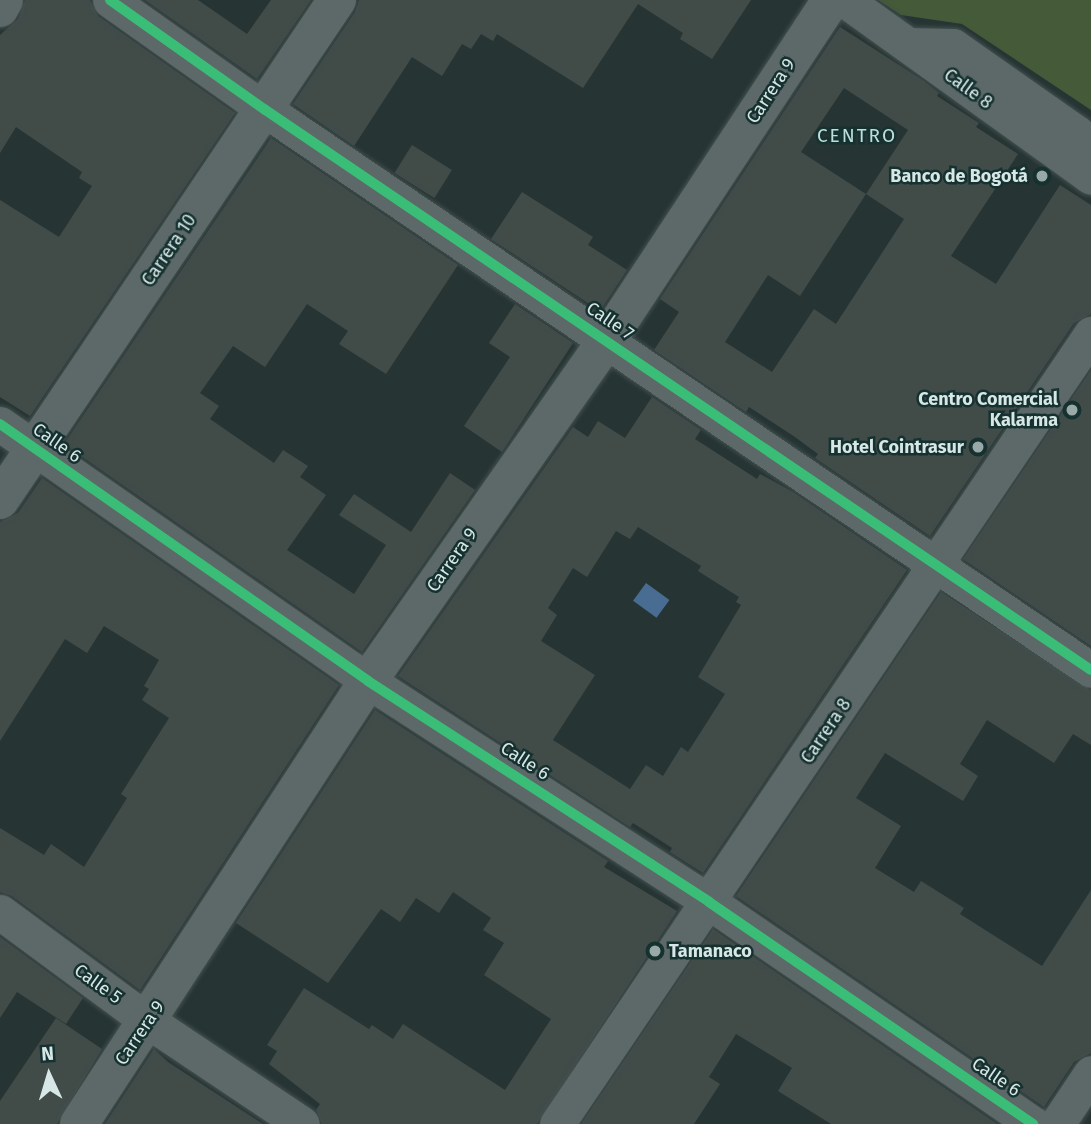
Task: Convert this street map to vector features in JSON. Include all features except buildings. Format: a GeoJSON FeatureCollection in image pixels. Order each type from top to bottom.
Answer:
{"type":"FeatureCollection","features":[{"type":"Feature","properties":{"kind":"main road","name":"Carrera 10"},"geometry":{"type":"LineString","coordinates":[[0,500],[337,0]]}},
{"type":"Feature","properties":{"kind":"main road","name":"Carrera 9"},"geometry":{"type":"LineString","coordinates":[[79,1124],[368,681],[607,340],[831,0]]}},
{"type":"Feature","properties":{"kind":"street"},"geometry":{"type":"LineString","coordinates":[[0,9],[5,0]]}},
{"type":"Feature","properties":{"kind":"street","name":"Calle 7"},"geometry":{"type":"LineString","coordinates":[[110,0],[264,109],[1091,670]]}},
{"type":"Feature","properties":{"kind":"street","name":"Calle 8"},"geometry":{"type":"LineString","coordinates":[[845,0],[1089,176]]}},
{"type":"Feature","properties":{"kind":"street","name":"Carrera 8"},"geometry":{"type":"LineString","coordinates":[[557,1124],[937,568],[1091,334]]}},
{"type":"Feature","properties":{"kind":"street","name":"Calle 6"},"geometry":{"type":"LineString","coordinates":[[0,424],[368,681],[709,902],[1033,1124]]}},
{"type":"Feature","properties":{"kind":"street","name":"Calle 5"},"geometry":{"type":"LineString","coordinates":[[0,912],[148,1021],[302,1124]]}},
{"type":"Feature","properties":{"kind":"street"},"geometry":{"type":"LineString","coordinates":[[1057,1124],[1091,1073]]}},
{"type":"Feature","properties":{"kind":"green space"},"geometry":{"type":"Polygon","coordinates":[[[878,0],[1091,0],[1091,110],[962,24],[901,15],[878,0]]]}},
{"type":"Feature","properties":{"kind":"water"},"geometry":{"type":"Polygon","coordinates":[[[646,583],[669,600],[657,618],[633,601],[646,583]]]}},
{"type":"Feature","properties":{"kind":"cycle path"},"geometry":{"type":"LineString","coordinates":[[110,0],[264,109],[1091,670]]}},
{"type":"Feature","properties":{"kind":"cycle path"},"geometry":{"type":"LineString","coordinates":[[0,424],[368,681],[709,902],[1033,1124]]}},
{"type":"Feature","properties":{"kind":"place","name":"Banco de Bogotá"},"geometry":{"type":"Point","coordinates":[1042,176]}},
{"type":"Feature","properties":{"kind":"place","name":"Centro Comercial Kalarma"},"geometry":{"type":"Point","coordinates":[1072,410]}},
{"type":"Feature","properties":{"kind":"place","name":"Hotel Cointrasur"},"geometry":{"type":"Point","coordinates":[978,447]}},
{"type":"Feature","properties":{"kind":"place","name":"Tamanaco"},"geometry":{"type":"Point","coordinates":[655,951]}},
{"type":"Feature","properties":{"kind":"district","name":"CENTRO"},"geometry":{"type":"Point","coordinates":[857,136]}}]}
